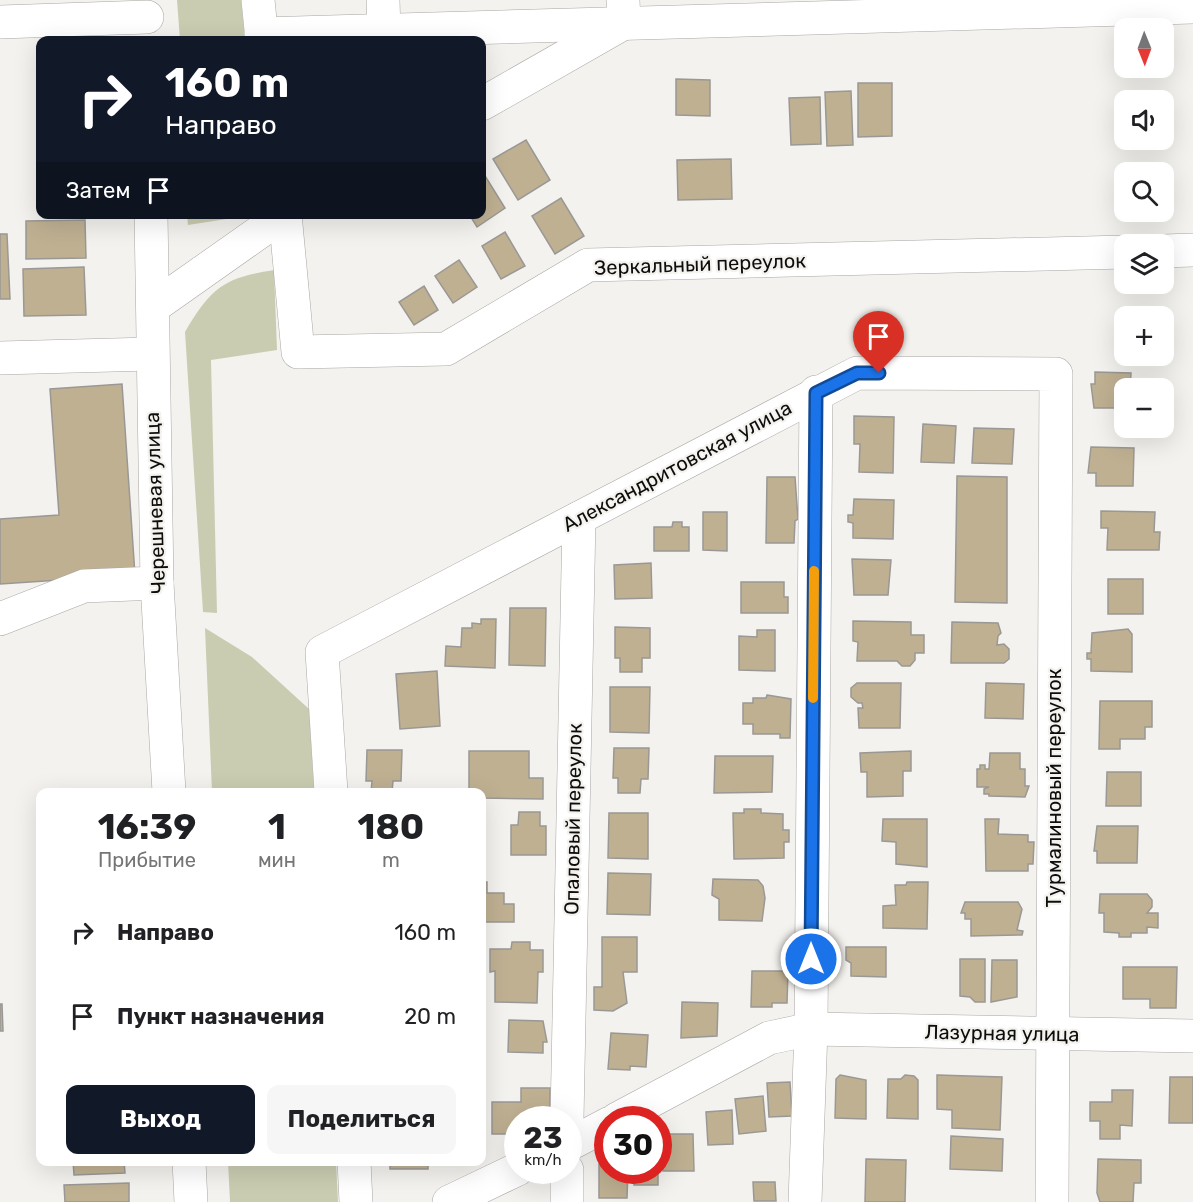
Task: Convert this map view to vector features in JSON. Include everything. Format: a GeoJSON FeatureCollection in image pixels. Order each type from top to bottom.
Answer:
{"type":"FeatureCollection","features":[{"type":"Feature","properties":{"kind":"street"},"geometry":{"type":"LineString","coordinates":[[258,0],[261,36]]}},
{"type":"Feature","properties":{"kind":"street"},"geometry":{"type":"LineString","coordinates":[[267,36],[383,16],[1102,4],[1193,7]]}},
{"type":"Feature","properties":{"kind":"street"},"geometry":{"type":"LineString","coordinates":[[486,101],[624,12]]}},
{"type":"Feature","properties":{"kind":"street"},"geometry":{"type":"LineString","coordinates":[[0,22],[147,19]]}},
{"type":"Feature","properties":{"kind":"street","name":"Черешневая улица"},"geometry":{"type":"LineString","coordinates":[[151,219],[153,307],[151,354],[157,584],[169,788]]}},
{"type":"Feature","properties":{"kind":"street"},"geometry":{"type":"LineString","coordinates":[[153,307],[278,219]]}},
{"type":"Feature","properties":{"kind":"street","name":"Зеркальный переулок"},"geometry":{"type":"LineString","coordinates":[[285,219],[298,352],[446,349],[588,265],[1114,252]]}},
{"type":"Feature","properties":{"kind":"street"},"geometry":{"type":"LineString","coordinates":[[1174,251],[1193,250]]}},
{"type":"Feature","properties":{"kind":"street"},"geometry":{"type":"LineString","coordinates":[[0,358],[151,354]]}},
{"type":"Feature","properties":{"kind":"street","name":"Александритовская улица"},"geometry":{"type":"LineString","coordinates":[[331,788],[322,652],[857,373],[1056,374]]}},
{"type":"Feature","properties":{"kind":"street","name":"Турмалиновый переулок"},"geometry":{"type":"LineString","coordinates":[[1052,1202],[1056,374]]}},
{"type":"Feature","properties":{"kind":"street"},"geometry":{"type":"LineString","coordinates":[[805,1202],[811,1029],[816,393]]}},
{"type":"Feature","properties":{"kind":"street","name":"Опаловый переулок"},"geometry":{"type":"LineString","coordinates":[[567,1106],[579,518]]}},
{"type":"Feature","properties":{"kind":"street"},"geometry":{"type":"LineString","coordinates":[[0,619],[84,585],[157,584]]}},
{"type":"Feature","properties":{"kind":"street","name":"Лазурная улица"},"geometry":{"type":"LineString","coordinates":[[642,1106],[770,1038],[811,1029],[1193,1036]]}},
{"type":"Feature","properties":{"kind":"street"},"geometry":{"type":"LineString","coordinates":[[189,1166],[191,1202]]}},
{"type":"Feature","properties":{"kind":"street"},"geometry":{"type":"LineString","coordinates":[[354,1166],[356,1202]]}},
{"type":"Feature","properties":{"kind":"street"},"geometry":{"type":"LineString","coordinates":[[448,1202],[504,1176]]}},
{"type":"Feature","properties":{"kind":"street"},"geometry":{"type":"LineString","coordinates":[[567,1184],[567,1202]]}},
{"type":"Feature","properties":{"kind":"green space"},"geometry":{"type":"Polygon","coordinates":[[[177,0],[241,0],[245,36],[180,36],[177,0]]]}},
{"type":"Feature","properties":{"kind":"green space"},"geometry":{"type":"Polygon","coordinates":[[[187,219],[227,219],[188,225],[187,219]]]}},
{"type":"Feature","properties":{"kind":"green space"},"geometry":{"type":"Polygon","coordinates":[[[274,270],[277,350],[211,360],[217,613],[203,612],[185,332],[203,305],[220,288],[242,277],[274,270]]]}},
{"type":"Feature","properties":{"kind":"green space"},"geometry":{"type":"Polygon","coordinates":[[[205,628],[252,657],[309,709],[314,788],[212,788],[205,628]]]}},
{"type":"Feature","properties":{"kind":"green space"},"geometry":{"type":"Polygon","coordinates":[[[228,1166],[336,1166],[338,1202],[230,1202],[228,1166]]]}},
{"type":"Feature","properties":{"kind":"building"},"geometry":{"type":"Polygon","coordinates":[[[676,79],[710,80],[710,116],[676,115],[676,79]]]}},
{"type":"Feature","properties":{"kind":"building"},"geometry":{"type":"Polygon","coordinates":[[[858,83],[892,83],[892,136],[858,137],[858,83]]]}},
{"type":"Feature","properties":{"kind":"building"},"geometry":{"type":"Polygon","coordinates":[[[851,91],[853,145],[827,146],[825,92],[851,91]]]}},
{"type":"Feature","properties":{"kind":"building"},"geometry":{"type":"Polygon","coordinates":[[[820,97],[821,144],[791,145],[789,98],[820,97]]]}},
{"type":"Feature","properties":{"kind":"building"},"geometry":{"type":"Polygon","coordinates":[[[526,140],[550,180],[518,200],[493,159],[526,140]]]}},
{"type":"Feature","properties":{"kind":"building"},"geometry":{"type":"Polygon","coordinates":[[[731,159],[732,199],[678,200],[677,160],[731,159]]]}},
{"type":"Feature","properties":{"kind":"building"},"geometry":{"type":"Polygon","coordinates":[[[486,177],[505,208],[477,227],[472,219],[486,219],[486,177]]]}},
{"type":"Feature","properties":{"kind":"building"},"geometry":{"type":"Polygon","coordinates":[[[561,198],[584,236],[555,254],[532,216],[561,198]]]}},
{"type":"Feature","properties":{"kind":"building"},"geometry":{"type":"Polygon","coordinates":[[[85,220],[86,258],[26,259],[26,221],[85,220]]]}},
{"type":"Feature","properties":{"kind":"building"},"geometry":{"type":"Polygon","coordinates":[[[505,232],[525,266],[501,279],[482,246],[505,232]]]}},
{"type":"Feature","properties":{"kind":"building"},"geometry":{"type":"Polygon","coordinates":[[[0,234],[7,234],[10,299],[0,299],[0,234]]]}},
{"type":"Feature","properties":{"kind":"building"},"geometry":{"type":"Polygon","coordinates":[[[459,260],[477,287],[453,303],[435,276],[459,260]]]}},
{"type":"Feature","properties":{"kind":"building"},"geometry":{"type":"Polygon","coordinates":[[[84,267],[86,315],[24,316],[23,269],[84,267]]]}},
{"type":"Feature","properties":{"kind":"building"},"geometry":{"type":"Polygon","coordinates":[[[424,286],[438,310],[414,325],[399,302],[424,286]]]}},
{"type":"Feature","properties":{"kind":"building"},"geometry":{"type":"Polygon","coordinates":[[[1095,372],[1131,373],[1131,378],[1114,378],[1114,408],[1094,408],[1091,384],[1095,384],[1095,372]]]}},
{"type":"Feature","properties":{"kind":"building"},"geometry":{"type":"Polygon","coordinates":[[[122,384],[135,575],[0,584],[0,519],[59,515],[50,389],[122,384]]]}},
{"type":"Feature","properties":{"kind":"building"},"geometry":{"type":"Polygon","coordinates":[[[854,416],[894,417],[893,473],[859,472],[860,444],[854,444],[854,416]]]}},
{"type":"Feature","properties":{"kind":"building"},"geometry":{"type":"Polygon","coordinates":[[[923,424],[956,426],[954,463],[921,462],[923,424]]]}},
{"type":"Feature","properties":{"kind":"building"},"geometry":{"type":"Polygon","coordinates":[[[974,428],[1014,429],[1012,464],[972,463],[974,428]]]}},
{"type":"Feature","properties":{"kind":"building"},"geometry":{"type":"Polygon","coordinates":[[[1091,447],[1134,448],[1133,486],[1096,486],[1096,473],[1088,473],[1091,447]]]}},
{"type":"Feature","properties":{"kind":"building"},"geometry":{"type":"Polygon","coordinates":[[[957,476],[1007,477],[1007,603],[955,602],[957,476]]]}},
{"type":"Feature","properties":{"kind":"building"},"geometry":{"type":"Polygon","coordinates":[[[767,477],[795,477],[798,519],[795,521],[794,543],[766,543],[767,477]]]}},
{"type":"Feature","properties":{"kind":"building"},"geometry":{"type":"Polygon","coordinates":[[[854,499],[894,500],[893,539],[853,538],[853,523],[848,522],[848,515],[853,515],[854,499]]]}},
{"type":"Feature","properties":{"kind":"building"},"geometry":{"type":"Polygon","coordinates":[[[1101,511],[1155,512],[1154,532],[1160,532],[1159,550],[1107,550],[1108,528],[1101,528],[1101,511]]]}},
{"type":"Feature","properties":{"kind":"building"},"geometry":{"type":"Polygon","coordinates":[[[703,512],[727,512],[727,551],[703,550],[703,512]]]}},
{"type":"Feature","properties":{"kind":"building"},"geometry":{"type":"Polygon","coordinates":[[[673,522],[682,522],[682,527],[689,527],[689,551],[654,551],[654,527],[672,527],[673,522]]]}},
{"type":"Feature","properties":{"kind":"building"},"geometry":{"type":"Polygon","coordinates":[[[852,559],[891,560],[888,595],[854,595],[852,559]]]}},
{"type":"Feature","properties":{"kind":"building"},"geometry":{"type":"Polygon","coordinates":[[[651,563],[652,598],[615,599],[614,565],[651,563]]]}},
{"type":"Feature","properties":{"kind":"building"},"geometry":{"type":"Polygon","coordinates":[[[1108,579],[1143,579],[1143,614],[1108,614],[1108,579]]]}},
{"type":"Feature","properties":{"kind":"building"},"geometry":{"type":"Polygon","coordinates":[[[741,582],[784,582],[784,597],[788,597],[788,613],[741,613],[741,582]]]}},
{"type":"Feature","properties":{"kind":"building"},"geometry":{"type":"Polygon","coordinates":[[[510,608],[546,608],[545,666],[509,665],[510,608]]]}},
{"type":"Feature","properties":{"kind":"building"},"geometry":{"type":"Polygon","coordinates":[[[481,619],[496,619],[495,668],[445,666],[446,646],[461,647],[462,628],[472,628],[472,623],[481,624],[481,619]]]}},
{"type":"Feature","properties":{"kind":"building"},"geometry":{"type":"Polygon","coordinates":[[[853,621],[911,622],[911,635],[924,635],[924,653],[915,653],[915,660],[910,666],[902,666],[897,661],[857,661],[858,642],[853,641],[853,621]]]}},
{"type":"Feature","properties":{"kind":"building"},"geometry":{"type":"Polygon","coordinates":[[[952,622],[998,623],[1001,633],[998,636],[997,645],[1004,644],[1009,649],[1009,659],[1004,663],[951,663],[952,622]]]}},
{"type":"Feature","properties":{"kind":"building"},"geometry":{"type":"Polygon","coordinates":[[[615,627],[650,628],[650,658],[642,658],[642,672],[620,672],[620,658],[615,658],[615,627]]]}},
{"type":"Feature","properties":{"kind":"building"},"geometry":{"type":"Polygon","coordinates":[[[1128,629],[1132,634],[1132,672],[1091,671],[1091,659],[1087,659],[1087,653],[1091,653],[1092,633],[1128,629]]]}},
{"type":"Feature","properties":{"kind":"building"},"geometry":{"type":"Polygon","coordinates":[[[757,630],[775,630],[775,671],[739,670],[739,636],[757,637],[757,630]]]}},
{"type":"Feature","properties":{"kind":"building"},"geometry":{"type":"Polygon","coordinates":[[[437,671],[440,726],[400,729],[396,674],[437,671]]]}},
{"type":"Feature","properties":{"kind":"building"},"geometry":{"type":"Polygon","coordinates":[[[857,683],[901,683],[900,728],[859,728],[858,708],[863,708],[862,703],[858,703],[851,697],[851,688],[857,683]]]}},
{"type":"Feature","properties":{"kind":"building"},"geometry":{"type":"Polygon","coordinates":[[[986,683],[1024,684],[1023,719],[985,718],[986,683]]]}},
{"type":"Feature","properties":{"kind":"building"},"geometry":{"type":"Polygon","coordinates":[[[610,687],[650,687],[649,733],[610,732],[610,687]]]}},
{"type":"Feature","properties":{"kind":"building"},"geometry":{"type":"Polygon","coordinates":[[[767,695],[791,699],[790,738],[780,738],[780,734],[753,734],[753,724],[743,724],[743,703],[753,703],[753,698],[766,698],[767,695]]]}},
{"type":"Feature","properties":{"kind":"building"},"geometry":{"type":"Polygon","coordinates":[[[1100,701],[1152,701],[1152,727],[1145,727],[1145,739],[1120,739],[1120,749],[1099,749],[1100,701]]]}},
{"type":"Feature","properties":{"kind":"building"},"geometry":{"type":"Polygon","coordinates":[[[614,748],[649,748],[648,779],[641,779],[640,793],[618,793],[618,778],[613,778],[614,748]]]}},
{"type":"Feature","properties":{"kind":"building"},"geometry":{"type":"Polygon","coordinates":[[[367,750],[402,750],[401,781],[393,781],[392,788],[371,788],[372,781],[366,781],[367,750]]]}},
{"type":"Feature","properties":{"kind":"building"},"geometry":{"type":"Polygon","coordinates":[[[469,751],[529,751],[529,778],[543,778],[543,799],[486,798],[486,788],[469,788],[469,751]]]}},
{"type":"Feature","properties":{"kind":"building"},"geometry":{"type":"Polygon","coordinates":[[[911,751],[911,771],[903,771],[903,796],[867,797],[867,772],[861,772],[860,753],[911,751]]]}},
{"type":"Feature","properties":{"kind":"building"},"geometry":{"type":"Polygon","coordinates":[[[990,753],[1020,753],[1020,769],[1025,769],[1025,786],[1029,786],[1025,797],[989,796],[989,794],[984,794],[984,789],[989,787],[977,787],[977,769],[980,769],[980,765],[985,765],[985,769],[989,769],[990,753]]]}},
{"type":"Feature","properties":{"kind":"building"},"geometry":{"type":"Polygon","coordinates":[[[715,756],[773,756],[772,792],[714,793],[715,756]]]}},
{"type":"Feature","properties":{"kind":"building"},"geometry":{"type":"Polygon","coordinates":[[[1107,772],[1141,772],[1141,806],[1106,806],[1107,772]]]}},
{"type":"Feature","properties":{"kind":"building"},"geometry":{"type":"Polygon","coordinates":[[[744,809],[761,809],[761,813],[783,814],[783,830],[789,830],[789,842],[784,842],[784,858],[734,859],[733,813],[744,813],[744,809]]]}},
{"type":"Feature","properties":{"kind":"building"},"geometry":{"type":"Polygon","coordinates":[[[519,812],[540,812],[540,826],[546,826],[546,855],[511,855],[511,825],[518,825],[519,812]]]}},
{"type":"Feature","properties":{"kind":"building"},"geometry":{"type":"Polygon","coordinates":[[[609,813],[648,813],[648,859],[608,858],[609,813]]]}},
{"type":"Feature","properties":{"kind":"building"},"geometry":{"type":"Polygon","coordinates":[[[883,819],[927,819],[927,867],[896,864],[896,842],[882,841],[883,819]]]}},
{"type":"Feature","properties":{"kind":"building"},"geometry":{"type":"Polygon","coordinates":[[[985,819],[999,819],[998,834],[1028,835],[1028,842],[1034,842],[1033,864],[1028,864],[1028,871],[986,871],[985,819]]]}},
{"type":"Feature","properties":{"kind":"building"},"geometry":{"type":"Polygon","coordinates":[[[1097,826],[1138,826],[1137,863],[1097,863],[1097,851],[1094,851],[1097,826]]]}},
{"type":"Feature","properties":{"kind":"building"},"geometry":{"type":"Polygon","coordinates":[[[608,873],[651,874],[650,915],[607,914],[608,873]]]}},
{"type":"Feature","properties":{"kind":"building"},"geometry":{"type":"Polygon","coordinates":[[[713,879],[758,880],[763,886],[765,898],[762,921],[719,920],[719,899],[712,895],[713,879]]]}},
{"type":"Feature","properties":{"kind":"building"},"geometry":{"type":"Polygon","coordinates":[[[486,882],[487,893],[504,893],[504,904],[514,904],[514,922],[486,922],[486,882]]]}},
{"type":"Feature","properties":{"kind":"building"},"geometry":{"type":"Polygon","coordinates":[[[907,882],[928,882],[927,929],[883,928],[883,906],[896,905],[895,885],[906,885],[907,882]]]}},
{"type":"Feature","properties":{"kind":"building"},"geometry":{"type":"Polygon","coordinates":[[[1100,894],[1147,894],[1152,900],[1152,907],[1147,913],[1158,913],[1158,928],[1147,927],[1147,933],[1131,933],[1131,937],[1119,937],[1119,933],[1104,932],[1104,913],[1099,913],[1100,894]]]}},
{"type":"Feature","properties":{"kind":"building"},"geometry":{"type":"Polygon","coordinates":[[[965,902],[1018,902],[1022,909],[1017,930],[1023,931],[1022,935],[971,936],[971,919],[965,919],[965,913],[961,913],[965,902]]]}},
{"type":"Feature","properties":{"kind":"building"},"geometry":{"type":"Polygon","coordinates":[[[602,937],[637,937],[637,972],[623,972],[627,1003],[613,1011],[594,1010],[594,987],[602,987],[602,937]]]}},
{"type":"Feature","properties":{"kind":"building"},"geometry":{"type":"Polygon","coordinates":[[[512,942],[530,942],[530,950],[543,950],[543,972],[538,972],[537,1003],[495,1002],[495,971],[490,972],[490,949],[511,949],[512,942]]]}},
{"type":"Feature","properties":{"kind":"building"},"geometry":{"type":"Polygon","coordinates":[[[846,947],[886,947],[886,977],[851,976],[851,963],[846,960],[846,947]]]}},
{"type":"Feature","properties":{"kind":"building"},"geometry":{"type":"Polygon","coordinates":[[[960,959],[985,959],[985,1002],[975,1002],[970,997],[960,996],[960,959]]]}},
{"type":"Feature","properties":{"kind":"building"},"geometry":{"type":"Polygon","coordinates":[[[992,960],[1017,960],[1017,997],[991,1002],[992,960]]]}},
{"type":"Feature","properties":{"kind":"building"},"geometry":{"type":"Polygon","coordinates":[[[1123,967],[1177,967],[1176,1008],[1150,1008],[1150,999],[1123,999],[1123,967]]]}},
{"type":"Feature","properties":{"kind":"building"},"geometry":{"type":"Polygon","coordinates":[[[752,971],[788,971],[787,1003],[772,1003],[772,1007],[751,1007],[752,971]]]}},
{"type":"Feature","properties":{"kind":"building"},"geometry":{"type":"Polygon","coordinates":[[[682,1002],[718,1003],[717,1036],[681,1038],[682,1002]]]}},
{"type":"Feature","properties":{"kind":"building"},"geometry":{"type":"Polygon","coordinates":[[[0,1004],[2,1004],[3,1031],[0,1031],[0,1004]]]}},
{"type":"Feature","properties":{"kind":"building"},"geometry":{"type":"Polygon","coordinates":[[[509,1020],[543,1021],[547,1042],[543,1042],[543,1053],[508,1052],[509,1020]]]}},
{"type":"Feature","properties":{"kind":"building"},"geometry":{"type":"Polygon","coordinates":[[[611,1033],[648,1035],[646,1067],[630,1066],[630,1070],[608,1069],[611,1033]]]}},
{"type":"Feature","properties":{"kind":"building"},"geometry":{"type":"Polygon","coordinates":[[[840,1075],[866,1080],[866,1119],[835,1118],[836,1079],[840,1075]]]}},
{"type":"Feature","properties":{"kind":"building"},"geometry":{"type":"Polygon","coordinates":[[[905,1075],[914,1076],[918,1080],[918,1119],[887,1118],[888,1079],[901,1079],[905,1075]]]}},
{"type":"Feature","properties":{"kind":"building"},"geometry":{"type":"Polygon","coordinates":[[[937,1075],[1002,1077],[1000,1130],[952,1128],[952,1110],[937,1109],[937,1075]]]}},
{"type":"Feature","properties":{"kind":"building"},"geometry":{"type":"Polygon","coordinates":[[[1170,1077],[1193,1077],[1193,1123],[1169,1123],[1170,1077]]]}},
{"type":"Feature","properties":{"kind":"building"},"geometry":{"type":"Polygon","coordinates":[[[790,1082],[792,1116],[769,1117],[767,1083],[790,1082]]]}},
{"type":"Feature","properties":{"kind":"building"},"geometry":{"type":"Polygon","coordinates":[[[521,1088],[550,1088],[550,1106],[504,1106],[504,1134],[492,1134],[492,1102],[521,1102],[521,1088]]]}},
{"type":"Feature","properties":{"kind":"building"},"geometry":{"type":"Polygon","coordinates":[[[1112,1090],[1133,1090],[1132,1126],[1120,1125],[1120,1139],[1100,1139],[1100,1121],[1090,1121],[1090,1102],[1112,1102],[1112,1090]]]}},
{"type":"Feature","properties":{"kind":"building"},"geometry":{"type":"Polygon","coordinates":[[[763,1096],[766,1131],[739,1134],[735,1099],[763,1096]]]}},
{"type":"Feature","properties":{"kind":"building"},"geometry":{"type":"Polygon","coordinates":[[[732,1110],[733,1144],[708,1145],[706,1112],[732,1110]]]}},
{"type":"Feature","properties":{"kind":"building"},"geometry":{"type":"Polygon","coordinates":[[[672,1134],[693,1134],[694,1171],[672,1171],[672,1134]]]}},
{"type":"Feature","properties":{"kind":"building"},"geometry":{"type":"Polygon","coordinates":[[[951,1136],[1003,1139],[1002,1171],[950,1169],[951,1136]]]}},
{"type":"Feature","properties":{"kind":"building"},"geometry":{"type":"Polygon","coordinates":[[[866,1159],[906,1160],[905,1202],[865,1202],[866,1159]]]}},
{"type":"Feature","properties":{"kind":"building"},"geometry":{"type":"Polygon","coordinates":[[[1098,1159],[1141,1160],[1141,1183],[1134,1183],[1133,1202],[1100,1202],[1097,1193],[1098,1159]]]}},
{"type":"Feature","properties":{"kind":"building"},"geometry":{"type":"Polygon","coordinates":[[[73,1166],[124,1166],[125,1173],[74,1175],[73,1166]]]}},
{"type":"Feature","properties":{"kind":"building"},"geometry":{"type":"Polygon","coordinates":[[[390,1166],[428,1166],[428,1169],[390,1169],[390,1166]]]}},
{"type":"Feature","properties":{"kind":"building"},"geometry":{"type":"Polygon","coordinates":[[[753,1182],[775,1182],[776,1201],[754,1201],[753,1182]]]}},
{"type":"Feature","properties":{"kind":"building"},"geometry":{"type":"Polygon","coordinates":[[[129,1183],[129,1202],[65,1202],[64,1185],[129,1183]]]}},
{"type":"Feature","properties":{"kind":"building"},"geometry":{"type":"Polygon","coordinates":[[[599,1184],[628,1184],[627,1198],[599,1198],[599,1184]]]}},
{"type":"Feature","properties":{"kind":"building"},"geometry":{"type":"Polygon","coordinates":[[[634,1184],[658,1184],[658,1185],[634,1184]]]}},
{"type":"Feature","properties":{"kind":"slow traffic"},"geometry":{"type":"LineString","coordinates":[[813,698],[814,571]]}},
{"type":"Feature","properties":{"kind":"route"},"geometry":{"type":"LineString","coordinates":[[811,959],[816,393],[857,373],[879,373]]}}]}
